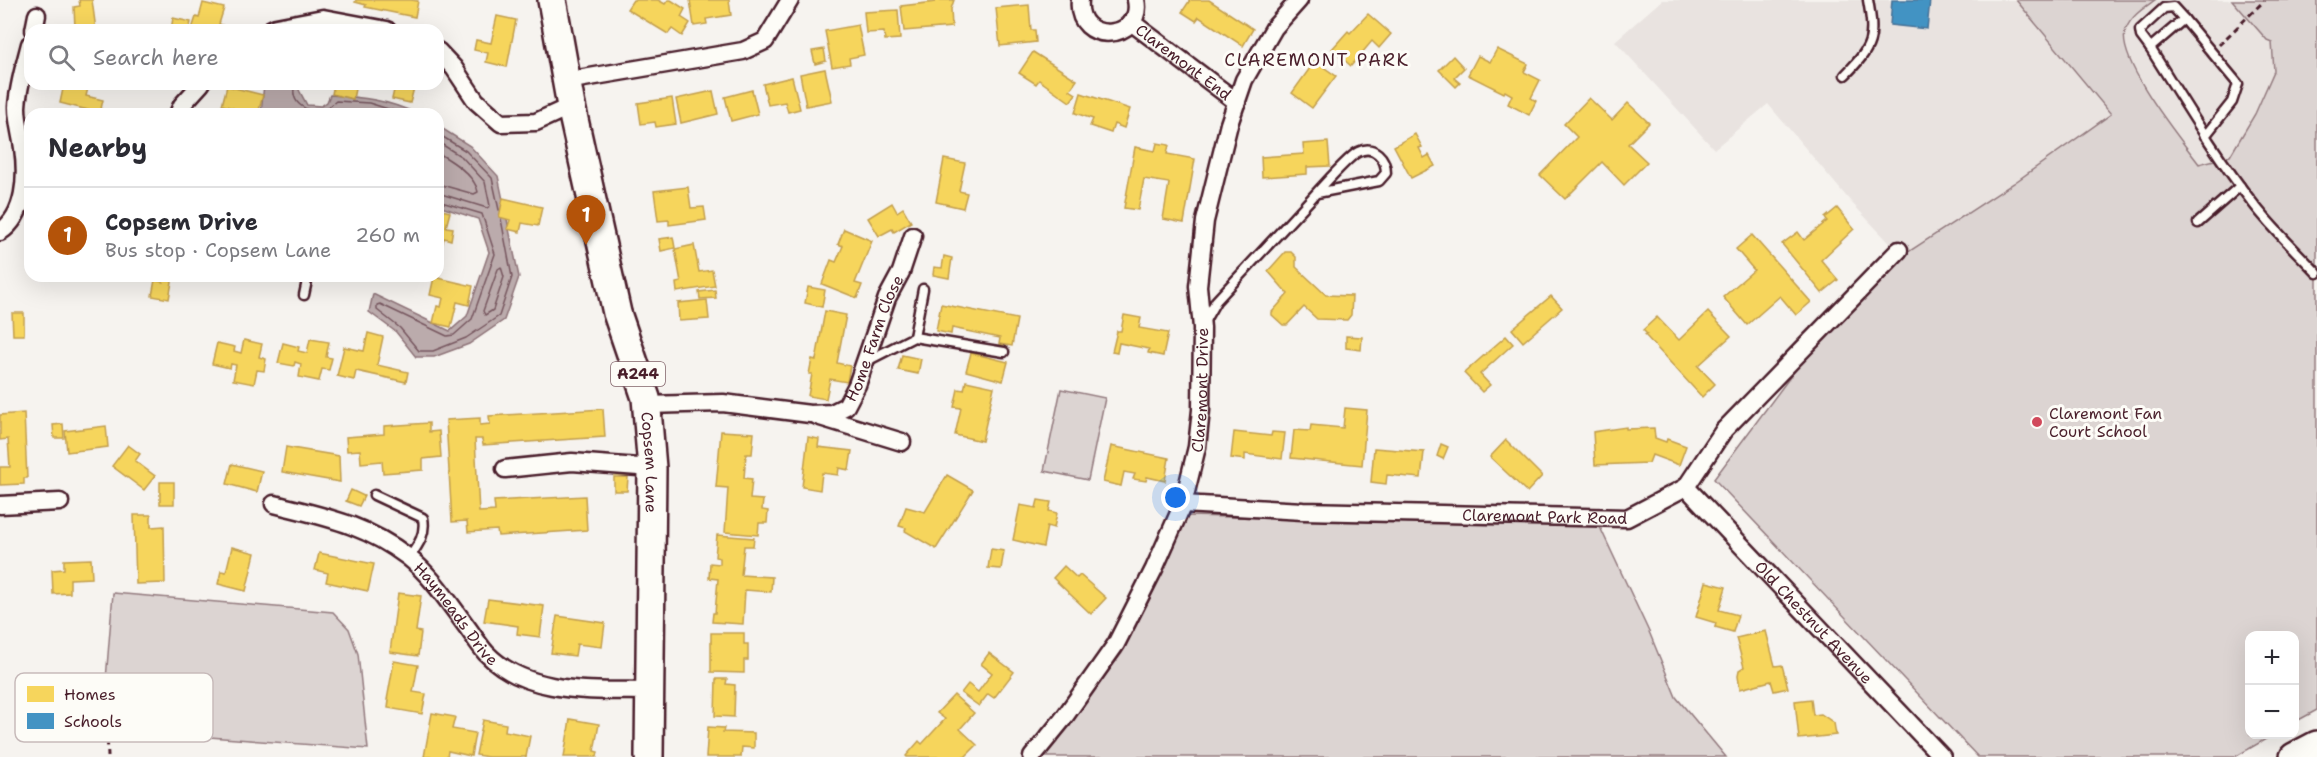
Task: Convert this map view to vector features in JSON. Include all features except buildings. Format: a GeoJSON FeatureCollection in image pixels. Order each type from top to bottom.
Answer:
{"type":"FeatureCollection","features":[{"type":"Feature","properties":{"kind":"main road","name":"Copsem Lane"},"geometry":{"type":"LineString","coordinates":[[552,0],[568,93],[617,313],[646,405],[652,468],[649,757]]}},
{"type":"Feature","properties":{"kind":"main road"},"geometry":{"type":"LineString","coordinates":[[2294,757],[2317,745]]}},
{"type":"Feature","properties":{"kind":"street"},"geometry":{"type":"LineString","coordinates":[[444,58],[476,101],[501,123],[536,122],[568,93],[743,51],[765,41],[790,0]]}},
{"type":"Feature","properties":{"kind":"street","name":"Claremont End"},"geometry":{"type":"LineString","coordinates":[[1080,0],[1080,12],[1084,20],[1100,33],[1109,34],[1123,30],[1131,22],[1135,15],[1136,0]]}},
{"type":"Feature","properties":{"kind":"street","name":"Claremont Drive"},"geometry":{"type":"LineString","coordinates":[[1032,757],[1063,719],[1116,644],[1183,504],[1197,447],[1201,410],[1202,328],[1198,286],[1205,221],[1229,124],[1244,80],[1274,28],[1299,0]]}},
{"type":"Feature","properties":{"kind":"street"},"geometry":{"type":"LineString","coordinates":[[292,24],[323,18],[355,24]]}},
{"type":"Feature","properties":{"kind":"street","name":"Claremont End"},"geometry":{"type":"LineString","coordinates":[[1131,22],[1237,102]]}},
{"type":"Feature","properties":{"kind":"street"},"geometry":{"type":"LineString","coordinates":[[0,232],[8,227],[18,209],[24,190],[23,149],[17,105],[24,72]]}},
{"type":"Feature","properties":{"kind":"street"},"geometry":{"type":"LineString","coordinates":[[181,108],[196,90]]}},
{"type":"Feature","properties":{"kind":"street","name":"Home Farm Close"},"geometry":{"type":"LineString","coordinates":[[810,414],[832,413],[846,406],[857,385],[887,298],[901,272],[913,236]]}},
{"type":"Feature","properties":{"kind":"street","name":"Claremont Park Road"},"geometry":{"type":"LineString","coordinates":[[1183,504],[1303,512],[1627,518],[1686,487],[1724,430],[1899,250]]}},
{"type":"Feature","properties":{"kind":"street","name":"Home Farm Close"},"geometry":{"type":"LineString","coordinates":[[646,405],[723,403],[810,414],[902,442]]}},
{"type":"Feature","properties":{"kind":"street"},"geometry":{"type":"LineString","coordinates":[[505,469],[572,462],[652,468]]}},
{"type":"Feature","properties":{"kind":"street","name":"Old Chestnut Avenue"},"geometry":{"type":"LineString","coordinates":[[1686,487],[1942,757]]}},
{"type":"Feature","properties":{"kind":"street"},"geometry":{"type":"LineString","coordinates":[[0,505],[60,502]]}},
{"type":"Feature","properties":{"kind":"street","name":"Haymeads Drive"},"geometry":{"type":"LineString","coordinates":[[274,504],[358,526],[382,538],[424,571],[487,654],[513,672],[534,682],[565,688],[650,691]]}},
{"type":"Feature","properties":{"kind":"lane"},"geometry":{"type":"LineString","coordinates":[[1845,75],[1863,56],[1871,40],[1868,0]]}},
{"type":"Feature","properties":{"kind":"lane"},"geometry":{"type":"LineString","coordinates":[[2205,136],[2232,102],[2238,84],[2173,7],[2164,8],[2140,30],[2141,36],[2205,136],[2253,204],[2317,273]]}},
{"type":"Feature","properties":{"kind":"lane"},"geometry":{"type":"LineString","coordinates":[[2150,48],[2184,19]]}},
{"type":"Feature","properties":{"kind":"lane"},"geometry":{"type":"LineString","coordinates":[[1202,328],[1216,301],[1317,193],[1358,153],[1368,151],[1383,157],[1386,173],[1379,181],[1317,193]]}},
{"type":"Feature","properties":{"kind":"lane"},"geometry":{"type":"LineString","coordinates":[[2199,223],[2240,186]]}},
{"type":"Feature","properties":{"kind":"lane"},"geometry":{"type":"LineString","coordinates":[[304,295],[307,282]]}},
{"type":"Feature","properties":{"kind":"lane"},"geometry":{"type":"LineString","coordinates":[[914,337],[923,289]]}},
{"type":"Feature","properties":{"kind":"lane"},"geometry":{"type":"LineString","coordinates":[[864,363],[914,337],[1004,352]]}},
{"type":"Feature","properties":{"kind":"lane"},"geometry":{"type":"LineString","coordinates":[[374,495],[423,518],[425,530],[419,545],[409,558]]}},
{"type":"Feature","properties":{"kind":"path"},"geometry":{"type":"LineString","coordinates":[[2212,52],[2265,0]]}},
{"type":"Feature","properties":{"kind":"path"},"geometry":{"type":"LineString","coordinates":[[107,742],[108,757]]}},
{"type":"Feature","properties":{"kind":"shaded area","name":"Claremont Fan Court School"},"geometry":{"type":"Polygon","coordinates":[[[1662,0],[2317,0],[2294,631],[2245,631],[2245,638],[1978,757],[1714,479],[1799,365],[1902,256],[1851,202],[1768,104],[1714,149],[1615,41],[1662,0]]]}},
{"type":"Feature","properties":{"kind":"shaded area","name":"Claremont Fan Court School"},"geometry":{"type":"Polygon","coordinates":[[[2016,0],[2155,0],[2139,12],[2126,29],[2125,42],[2129,59],[2151,98],[2199,164],[2230,156],[2255,114],[2274,71],[2272,42],[2267,40],[2232,0],[2317,0],[2317,710],[2299,720],[2299,631],[2245,631],[2245,739],[2266,739],[2235,757],[1978,757],[1714,479],[1799,365],[1902,256],[2014,183],[2111,114],[2016,0]]]}},
{"type":"Feature","properties":{"kind":"shaded area"},"geometry":{"type":"Polygon","coordinates":[[[1061,389],[1105,398],[1088,480],[1044,471],[1061,389]]]}},
{"type":"Feature","properties":{"kind":"shaded area"},"geometry":{"type":"Polygon","coordinates":[[[1186,516],[1599,525],[1650,634],[1676,697],[1726,757],[1040,757],[1067,726],[1122,653],[1152,594],[1186,516]]]}},
{"type":"Feature","properties":{"kind":"shaded area"},"geometry":{"type":"Polygon","coordinates":[[[113,593],[333,612],[349,629],[358,654],[368,749],[213,737],[213,673],[107,673],[113,593]]]}},
{"type":"Feature","properties":{"kind":"water"},"geometry":{"type":"Polygon","coordinates":[[[263,90],[299,90],[307,105],[321,106],[327,102],[330,95],[364,98],[403,108],[262,108],[263,90]]]}},
{"type":"Feature","properties":{"kind":"water"},"geometry":{"type":"Polygon","coordinates":[[[444,130],[470,146],[498,176],[519,277],[504,320],[469,344],[434,357],[416,357],[396,332],[369,312],[373,294],[450,331],[467,316],[489,252],[478,219],[444,208],[444,130]]]}},
{"type":"Feature","properties":{"kind":"place","name":"Copsem Drive"},"geometry":{"type":"Point","coordinates":[586,245]}},
{"type":"Feature","properties":{"kind":"place","name":"Claremont Fan Court School"},"geometry":{"type":"Point","coordinates":[2037,422]}},
{"type":"Feature","properties":{"kind":"district","name":"CLAREMONT PARK"},"geometry":{"type":"Point","coordinates":[1317,60]}}]}
